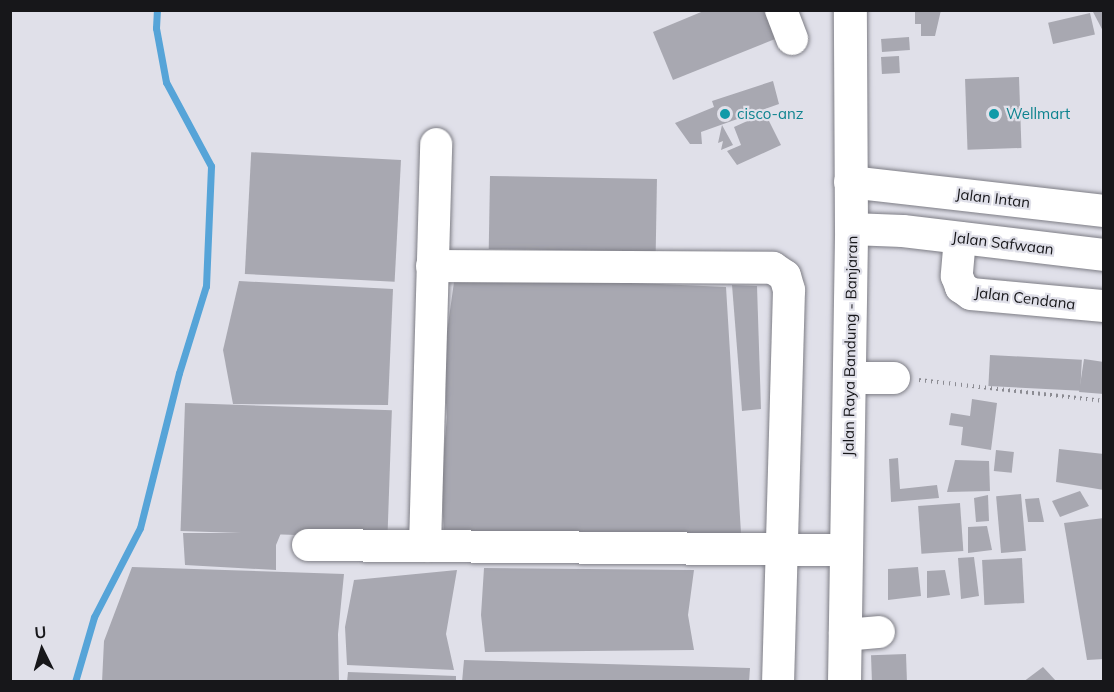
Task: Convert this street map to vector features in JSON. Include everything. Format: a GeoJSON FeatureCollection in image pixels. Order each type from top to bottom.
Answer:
{"type":"FeatureCollection","features":[{"type":"Feature","properties":{"kind":"main road","name":"Jalan Raya Bandung - Banjaran"},"geometry":{"type":"LineString","coordinates":[[844,681],[862,633],[846,550],[875,377],[878,230],[850,182],[850,10]]}},
{"type":"Feature","properties":{"kind":"street"},"geometry":{"type":"LineString","coordinates":[[781,10],[792,39]]}},
{"type":"Feature","properties":{"kind":"street"},"geometry":{"type":"LineString","coordinates":[[425,546],[436,144]]}},
{"type":"Feature","properties":{"kind":"street","name":"Jalan Intan"},"geometry":{"type":"LineString","coordinates":[[850,182],[884,184],[1104,211]]}},
{"type":"Feature","properties":{"kind":"street","name":"Jalan Safwaan"},"geometry":{"type":"LineString","coordinates":[[878,230],[1104,255]]}},
{"type":"Feature","properties":{"kind":"street","name":"Jalan Cendana"},"geometry":{"type":"LineString","coordinates":[[960,238],[957,276],[961,287],[971,294],[1104,306]]}},
{"type":"Feature","properties":{"kind":"street"},"geometry":{"type":"LineString","coordinates":[[432,266],[773,268],[785,276],[789,290],[778,681]]}},
{"type":"Feature","properties":{"kind":"street"},"geometry":{"type":"LineString","coordinates":[[308,545],[846,550]]}},
{"type":"Feature","properties":{"kind":"path"},"geometry":{"type":"LineString","coordinates":[[875,377],[1104,401]]}},
{"type":"Feature","properties":{"kind":"building"},"geometry":{"type":"Polygon","coordinates":[[[706,10],[764,10],[775,39],[673,80],[653,32],[706,10]]]}},
{"type":"Feature","properties":{"kind":"building"},"geometry":{"type":"Polygon","coordinates":[[[915,10],[941,10],[935,36],[921,36],[921,24],[915,24],[915,10]]]}},
{"type":"Feature","properties":{"kind":"building"},"geometry":{"type":"Polygon","coordinates":[[[1092,10],[1104,10],[1104,33],[1092,10]]]}},
{"type":"Feature","properties":{"kind":"building"},"geometry":{"type":"Polygon","coordinates":[[[1090,13],[1095,34],[1053,44],[1048,23],[1090,13]]]}},
{"type":"Feature","properties":{"kind":"building"},"geometry":{"type":"Polygon","coordinates":[[[909,37],[910,50],[882,52],[881,39],[909,37]]]}},
{"type":"Feature","properties":{"kind":"building"},"geometry":{"type":"Polygon","coordinates":[[[899,56],[900,73],[882,74],[881,57],[899,56]]]}},
{"type":"Feature","properties":{"kind":"building","name":"Wellmart"},"geometry":{"type":"Polygon","coordinates":[[[1019,77],[1021,148],[968,150],[965,79],[1019,77]]]}},
{"type":"Feature","properties":{"kind":"building","name":"cisco-anz"},"geometry":{"type":"Polygon","coordinates":[[[773,81],[779,104],[701,132],[702,144],[690,144],[675,123],[714,107],[712,101],[773,81]]]}},
{"type":"Feature","properties":{"kind":"building"},"geometry":{"type":"Polygon","coordinates":[[[765,113],[781,145],[737,165],[727,151],[741,145],[734,127],[765,113]]]}},
{"type":"Feature","properties":{"kind":"building"},"geometry":{"type":"Polygon","coordinates":[[[722,125],[733,145],[721,150],[723,141],[718,143],[722,125]]]}},
{"type":"Feature","properties":{"kind":"building"},"geometry":{"type":"Polygon","coordinates":[[[251,152],[401,160],[395,282],[245,274],[251,152]]]}},
{"type":"Feature","properties":{"kind":"building"},"geometry":{"type":"Polygon","coordinates":[[[490,176],[657,179],[656,252],[489,249],[490,176]]]}},
{"type":"Feature","properties":{"kind":"building"},"geometry":{"type":"Polygon","coordinates":[[[455,275],[726,287],[741,533],[444,533],[441,482],[447,417],[443,360],[455,275]]]}},
{"type":"Feature","properties":{"kind":"building"},"geometry":{"type":"Polygon","coordinates":[[[239,281],[393,289],[388,405],[233,404],[223,350],[239,281]]]}},
{"type":"Feature","properties":{"kind":"building"},"geometry":{"type":"Polygon","coordinates":[[[732,285],[757,286],[761,409],[742,411],[732,285]]]}},
{"type":"Feature","properties":{"kind":"building"},"geometry":{"type":"Polygon","coordinates":[[[990,355],[1082,360],[1080,391],[988,386],[990,355]]]}},
{"type":"Feature","properties":{"kind":"building"},"geometry":{"type":"Polygon","coordinates":[[[1084,359],[1104,362],[1104,394],[1079,392],[1084,359]]]}},
{"type":"Feature","properties":{"kind":"building"},"geometry":{"type":"Polygon","coordinates":[[[972,399],[997,403],[991,450],[961,445],[963,427],[949,425],[951,413],[970,416],[972,399]]]}},
{"type":"Feature","properties":{"kind":"building"},"geometry":{"type":"Polygon","coordinates":[[[185,403],[392,410],[387,538],[181,531],[185,403]]]}},
{"type":"Feature","properties":{"kind":"building"},"geometry":{"type":"Polygon","coordinates":[[[1059,449],[1104,454],[1104,490],[1056,482],[1059,449]]]}},
{"type":"Feature","properties":{"kind":"building"},"geometry":{"type":"Polygon","coordinates":[[[996,450],[1014,452],[1012,473],[994,471],[996,450]]]}},
{"type":"Feature","properties":{"kind":"building"},"geometry":{"type":"Polygon","coordinates":[[[898,458],[900,489],[937,485],[939,498],[891,502],[889,459],[898,458]]]}},
{"type":"Feature","properties":{"kind":"building"},"geometry":{"type":"Polygon","coordinates":[[[955,460],[989,461],[990,491],[947,492],[955,460]]]}},
{"type":"Feature","properties":{"kind":"building"},"geometry":{"type":"Polygon","coordinates":[[[1080,491],[1089,506],[1060,517],[1052,501],[1080,491]]]}},
{"type":"Feature","properties":{"kind":"building"},"geometry":{"type":"Polygon","coordinates":[[[1021,494],[1026,551],[1001,553],[996,496],[1021,494]]]}},
{"type":"Feature","properties":{"kind":"building"},"geometry":{"type":"Polygon","coordinates":[[[988,495],[989,521],[976,522],[974,498],[988,495]]]}},
{"type":"Feature","properties":{"kind":"building"},"geometry":{"type":"Polygon","coordinates":[[[1039,498],[1044,522],[1028,522],[1025,499],[1039,498]]]}},
{"type":"Feature","properties":{"kind":"building"},"geometry":{"type":"Polygon","coordinates":[[[960,503],[963,551],[921,554],[918,506],[960,503]]]}},
{"type":"Feature","properties":{"kind":"building"},"geometry":{"type":"Polygon","coordinates":[[[1104,518],[1104,659],[1087,660],[1064,523],[1104,518]]]}},
{"type":"Feature","properties":{"kind":"building"},"geometry":{"type":"Polygon","coordinates":[[[987,526],[992,550],[968,553],[968,527],[987,526]]]}},
{"type":"Feature","properties":{"kind":"building"},"geometry":{"type":"Polygon","coordinates":[[[183,533],[281,533],[276,545],[276,570],[185,565],[183,533]]]}},
{"type":"Feature","properties":{"kind":"building"},"geometry":{"type":"Polygon","coordinates":[[[974,557],[979,596],[961,599],[958,558],[974,557]]]}},
{"type":"Feature","properties":{"kind":"building"},"geometry":{"type":"Polygon","coordinates":[[[1022,558],[1024,603],[984,605],[982,560],[1022,558]]]}},
{"type":"Feature","properties":{"kind":"building"},"geometry":{"type":"Polygon","coordinates":[[[132,567],[344,574],[338,634],[339,682],[102,682],[104,641],[132,567]]]}},
{"type":"Feature","properties":{"kind":"building"},"geometry":{"type":"Polygon","coordinates":[[[918,567],[921,596],[888,600],[888,569],[918,567]]]}},
{"type":"Feature","properties":{"kind":"building"},"geometry":{"type":"Polygon","coordinates":[[[484,568],[694,570],[688,615],[694,650],[485,652],[481,615],[484,568]]]}},
{"type":"Feature","properties":{"kind":"building"},"geometry":{"type":"Polygon","coordinates":[[[457,570],[446,634],[454,670],[347,665],[345,627],[354,580],[457,570]]]}},
{"type":"Feature","properties":{"kind":"building"},"geometry":{"type":"Polygon","coordinates":[[[945,570],[950,595],[927,598],[927,571],[945,570]]]}},
{"type":"Feature","properties":{"kind":"building"},"geometry":{"type":"Polygon","coordinates":[[[906,654],[907,682],[872,682],[871,655],[906,654]]]}},
{"type":"Feature","properties":{"kind":"building"},"geometry":{"type":"Polygon","coordinates":[[[464,660],[750,668],[749,682],[462,682],[464,660]]]}},
{"type":"Feature","properties":{"kind":"building"},"geometry":{"type":"Polygon","coordinates":[[[1043,667],[1057,682],[1023,682],[1043,667]]]}},
{"type":"Feature","properties":{"kind":"building"},"geometry":{"type":"Polygon","coordinates":[[[348,672],[456,676],[456,682],[347,682],[348,672]]]}},
{"type":"Feature","properties":{"kind":"waterway"},"geometry":{"type":"LineString","coordinates":[[75,682],[94,617],[140,528],[179,373],[206,286],[211,166],[166,82],[156,28],[157,10]]}},
{"type":"Feature","properties":{"kind":"place","name":"cisco-anz"},"geometry":{"type":"Point","coordinates":[725,114]}},
{"type":"Feature","properties":{"kind":"place","name":"Wellmart"},"geometry":{"type":"Point","coordinates":[994,114]}}]}
